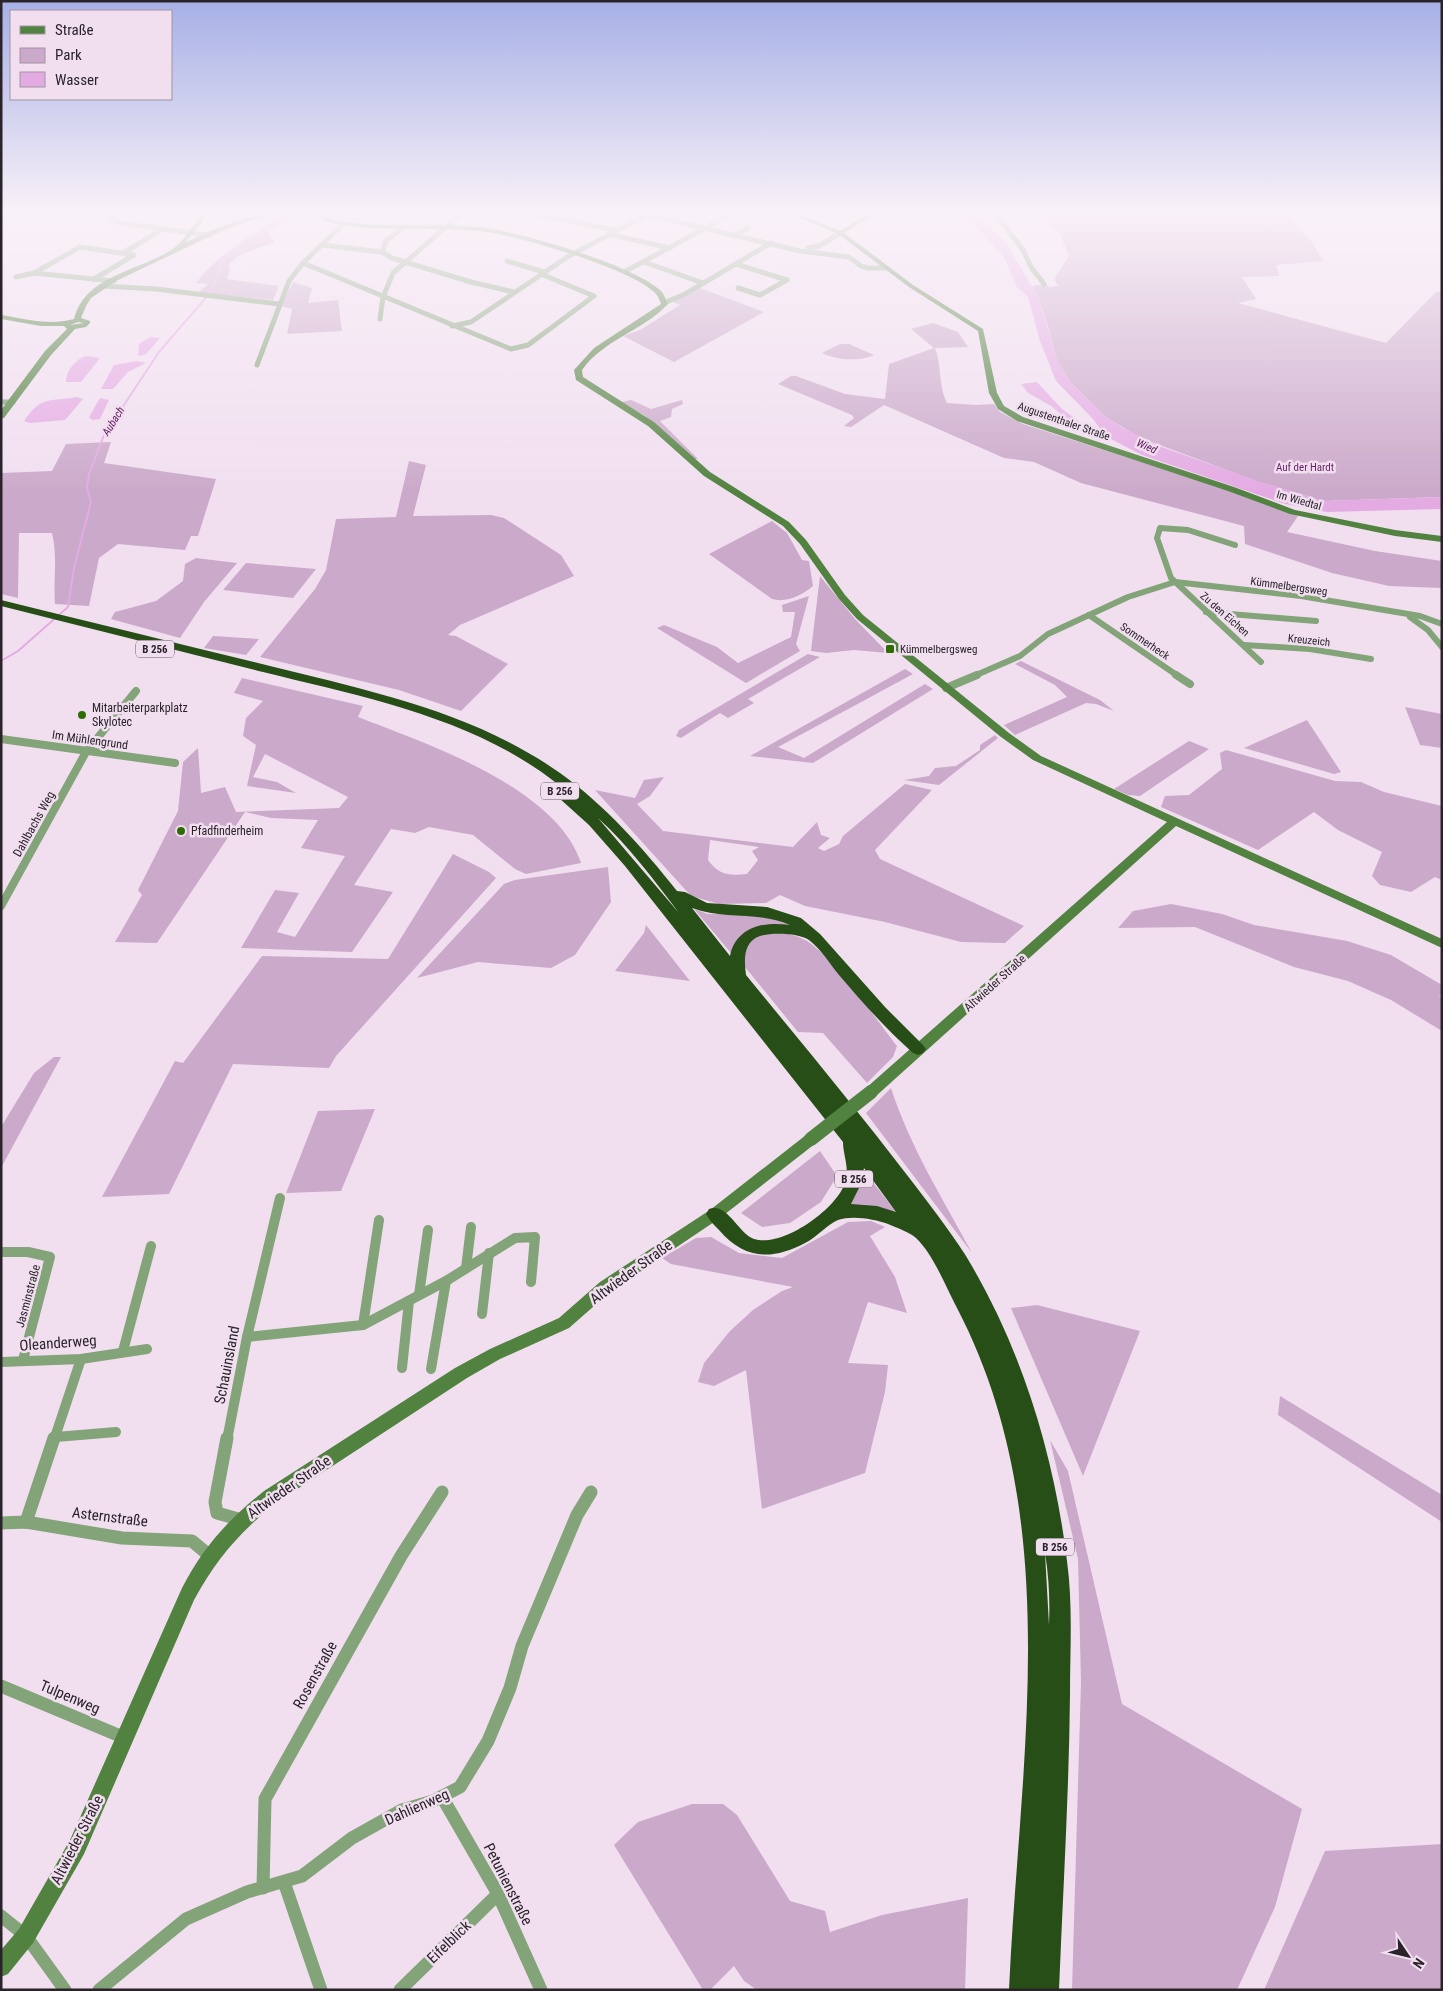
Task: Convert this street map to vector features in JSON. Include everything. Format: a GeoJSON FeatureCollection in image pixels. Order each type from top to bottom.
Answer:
{"type":"FeatureCollection","features":[{"type":"Feature","properties":{"kind":"highway","name":"B 256"},"geometry":{"type":"LineString","coordinates":[[4,607],[311,684],[395,701],[446,717],[516,749],[549,770],[591,802],[624,835],[882,1156],[941,1234],[959,1261],[990,1318],[1026,1409],[1047,1493],[1057,1563],[1060,1608],[1058,1730],[1046,1990]]}},
{"type":"Feature","properties":{"kind":"highway","name":"B 256"},"geometry":{"type":"LineString","coordinates":[[311,684],[403,712],[473,738],[514,759],[564,794],[596,823],[639,872],[922,1233],[967,1308],[992,1365],[1014,1430],[1029,1498],[1034,1537],[1039,1612],[1037,1708],[1023,1924],[1021,1990]]}},
{"type":"Feature","properties":{"kind":"highway","name":"B 256"},"geometry":{"type":"LineString","coordinates":[[653,870],[694,905],[717,910],[773,912],[804,926],[810,935]]}},
{"type":"Feature","properties":{"kind":"highway"},"geometry":{"type":"LineString","coordinates":[[739,978],[737,958],[739,948],[745,939],[757,931],[782,928],[810,935],[888,1022],[918,1049]]}},
{"type":"Feature","properties":{"kind":"highway","name":"B 256"},"geometry":{"type":"LineString","coordinates":[[833,1213],[853,1185],[856,1170],[850,1139]]}},
{"type":"Feature","properties":{"kind":"highway"},"geometry":{"type":"LineString","coordinates":[[715,1214],[734,1237],[755,1247],[783,1246],[797,1239],[833,1213],[869,1211],[884,1214],[922,1233]]}},
{"type":"Feature","properties":{"kind":"street"},"geometry":{"type":"LineString","coordinates":[[1,416],[69,326],[77,320],[82,306]]}},
{"type":"Feature","properties":{"kind":"street"},"geometry":{"type":"LineString","coordinates":[[257,365],[278,306]]}},
{"type":"Feature","properties":{"kind":"street"},"geometry":{"type":"LineString","coordinates":[[380,319],[382,306]]}},
{"type":"Feature","properties":{"kind":"street"},"geometry":{"type":"LineString","coordinates":[[404,306],[501,347],[520,349],[581,306]]}},
{"type":"Feature","properties":{"kind":"street"},"geometry":{"type":"LineString","coordinates":[[452,326],[471,322],[494,306]]}},
{"type":"Feature","properties":{"kind":"street"},"geometry":{"type":"LineString","coordinates":[[663,306],[609,341],[581,366],[577,373],[579,378],[651,424],[707,474],[786,524],[860,618],[1005,735],[1037,758],[1442,944]]}},
{"type":"Feature","properties":{"kind":"street","name":"Augustenthaler Straße"},"geometry":{"type":"LineString","coordinates":[[944,306],[981,330],[993,393],[1001,407],[1009,414],[1049,430],[1155,464]]}},
{"type":"Feature","properties":{"kind":"street"},"geometry":{"type":"LineString","coordinates":[[1,317],[69,326],[87,324],[85,320],[77,320]]}},
{"type":"Feature","properties":{"kind":"street"},"geometry":{"type":"LineString","coordinates":[[1,402],[13,402]]}},
{"type":"Feature","properties":{"kind":"street","name":"Im Wiedtal"},"geometry":{"type":"LineString","coordinates":[[1155,464],[1293,512],[1395,533],[1442,539]]}},
{"type":"Feature","properties":{"kind":"street"},"geometry":{"type":"LineString","coordinates":[[1175,582],[1171,578],[1157,538],[1160,528],[1176,528],[1235,544]]}},
{"type":"Feature","properties":{"kind":"street","name":"Kümmelbergsweg"},"geometry":{"type":"LineString","coordinates":[[946,688],[1020,656],[1048,634],[1089,615],[1128,597],[1175,582],[1301,596],[1410,616],[1420,616],[1442,624]]}},
{"type":"Feature","properties":{"kind":"street","name":"Zu den Eichen"},"geometry":{"type":"LineString","coordinates":[[1175,582],[1261,662]]}},
{"type":"Feature","properties":{"kind":"street"},"geometry":{"type":"LineString","coordinates":[[1206,612],[1316,621]]}},
{"type":"Feature","properties":{"kind":"street","name":"Sommerheck"},"geometry":{"type":"LineString","coordinates":[[1089,615],[1190,684]]}},
{"type":"Feature","properties":{"kind":"street"},"geometry":{"type":"LineString","coordinates":[[1410,616],[1428,630],[1442,647]]}},
{"type":"Feature","properties":{"kind":"street","name":"Kreuzeich"},"geometry":{"type":"LineString","coordinates":[[1244,645],[1310,649],[1371,659]]}},
{"type":"Feature","properties":{"kind":"street","name":"Dahlbachs Weg"},"geometry":{"type":"LineString","coordinates":[[1,906],[86,752],[136,691]]}},
{"type":"Feature","properties":{"kind":"street","name":"Im Mühlengrund"},"geometry":{"type":"LineString","coordinates":[[1,739],[175,763]]}},
{"type":"Feature","properties":{"kind":"street","name":"Altwieder Straße"},"geometry":{"type":"LineString","coordinates":[[1,1967],[26,1936],[77,1847],[188,1594],[210,1556],[242,1520],[270,1497],[461,1373],[495,1354],[564,1323],[605,1287],[715,1214],[871,1092],[918,1049],[970,1006],[1175,821]]}},
{"type":"Feature","properties":{"kind":"street","name":"Schauinsland"},"geometry":{"type":"LineString","coordinates":[[242,1520],[217,1513],[215,1502],[247,1337],[280,1198]]}},
{"type":"Feature","properties":{"kind":"street"},"geometry":{"type":"LineString","coordinates":[[364,1325],[379,1220]]}},
{"type":"Feature","properties":{"kind":"street"},"geometry":{"type":"LineString","coordinates":[[466,1268],[471,1227]]}},
{"type":"Feature","properties":{"kind":"street"},"geometry":{"type":"LineString","coordinates":[[419,1295],[428,1230]]}},
{"type":"Feature","properties":{"kind":"street"},"geometry":{"type":"LineString","coordinates":[[247,1337],[364,1325],[446,1281],[515,1238],[535,1237],[531,1282]]}},
{"type":"Feature","properties":{"kind":"street"},"geometry":{"type":"LineString","coordinates":[[123,1351],[151,1246]]}},
{"type":"Feature","properties":{"kind":"street","name":"Jasminstraße"},"geometry":{"type":"LineString","coordinates":[[1,1252],[28,1252],[50,1257],[50,1263],[23,1360]]}},
{"type":"Feature","properties":{"kind":"street"},"geometry":{"type":"LineString","coordinates":[[482,1314],[489,1253]]}},
{"type":"Feature","properties":{"kind":"street"},"geometry":{"type":"LineString","coordinates":[[432,1369],[446,1281]]}},
{"type":"Feature","properties":{"kind":"street"},"geometry":{"type":"LineString","coordinates":[[402,1368],[409,1300]]}},
{"type":"Feature","properties":{"kind":"street","name":"Oleanderweg"},"geometry":{"type":"LineString","coordinates":[[1,1362],[81,1359],[123,1351],[147,1349]]}},
{"type":"Feature","properties":{"kind":"street"},"geometry":{"type":"LineString","coordinates":[[26,1522],[81,1359]]}},
{"type":"Feature","properties":{"kind":"street"},"geometry":{"type":"LineString","coordinates":[[56,1437],[116,1432]]}},
{"type":"Feature","properties":{"kind":"street","name":"Rosenstraße"},"geometry":{"type":"LineString","coordinates":[[263,1888],[265,1799],[401,1556],[442,1492]]}},
{"type":"Feature","properties":{"kind":"street","name":"Dahlienweg"},"geometry":{"type":"LineString","coordinates":[[99,1990],[186,1919],[263,1888],[302,1876],[352,1838],[394,1815],[460,1787],[488,1741],[510,1688],[522,1646],[535,1614],[577,1515],[591,1492]]}},
{"type":"Feature","properties":{"kind":"street","name":"Asternstraße"},"geometry":{"type":"LineString","coordinates":[[1,1523],[26,1522],[122,1538],[192,1541],[210,1556]]}},
{"type":"Feature","properties":{"kind":"street","name":"Tulpenweg"},"geometry":{"type":"LineString","coordinates":[[1,1686],[125,1738]]}},
{"type":"Feature","properties":{"kind":"street","name":"Petunienstraße"},"geometry":{"type":"LineString","coordinates":[[442,1796],[498,1894],[540,1990]]}},
{"type":"Feature","properties":{"kind":"street"},"geometry":{"type":"LineString","coordinates":[[284,1882],[321,1990]]}},
{"type":"Feature","properties":{"kind":"street","name":"Eifelblick"},"geometry":{"type":"LineString","coordinates":[[400,1990],[498,1894]]}},
{"type":"Feature","properties":{"kind":"street"},"geometry":{"type":"LineString","coordinates":[[1,1916],[26,1936],[65,1990]]}},
{"type":"Feature","properties":{"kind":"green space"},"geometry":{"type":"Polygon","coordinates":[[[281,306],[339,306],[342,331],[287,334],[292,309],[281,306]]]}},
{"type":"Feature","properties":{"kind":"green space"},"geometry":{"type":"Polygon","coordinates":[[[679,306],[748,306],[764,312],[674,362],[623,336],[640,330],[679,306]]]}},
{"type":"Feature","properties":{"kind":"green space","name":"Auf der Hardt"},"geometry":{"type":"Polygon","coordinates":[[[1041,306],[1249,306],[1386,343],[1422,306],[1442,306],[1442,497],[1325,501],[1267,485],[1141,438],[1107,418],[1071,383],[1057,360],[1041,306]]]}},
{"type":"Feature","properties":{"kind":"green space"},"geometry":{"type":"Polygon","coordinates":[[[933,323],[958,332],[968,347],[935,348],[939,362],[942,390],[947,403],[994,404],[1000,412],[1023,424],[1225,489],[1298,516],[1287,532],[1375,551],[1442,561],[1442,588],[1389,586],[1332,573],[1245,544],[1244,526],[1081,483],[1034,462],[1004,458],[884,405],[851,427],[844,426],[854,418],[852,415],[778,384],[791,376],[796,376],[845,394],[885,399],[889,364],[934,348],[911,329],[933,323]]]}},
{"type":"Feature","properties":{"kind":"green space"},"geometry":{"type":"Polygon","coordinates":[[[840,344],[849,344],[874,355],[862,359],[848,359],[822,353],[840,344]]]}},
{"type":"Feature","properties":{"kind":"green space"},"geometry":{"type":"Polygon","coordinates":[[[631,400],[651,409],[682,400],[683,404],[672,409],[671,417],[660,421],[698,459],[694,459],[644,415],[621,402],[631,400]]]}},
{"type":"Feature","properties":{"kind":"green space"},"geometry":{"type":"Polygon","coordinates":[[[111,442],[104,463],[216,479],[198,536],[191,536],[185,550],[118,544],[99,558],[89,606],[55,604],[55,551],[52,533],[19,533],[18,598],[1,594],[1,473],[52,471],[66,444],[111,442]]]}},
{"type":"Feature","properties":{"kind":"green space"},"geometry":{"type":"Polygon","coordinates":[[[409,461],[426,465],[413,516],[491,515],[504,518],[561,555],[574,576],[460,625],[448,635],[456,636],[508,664],[461,711],[399,690],[260,657],[315,589],[326,570],[336,519],[396,517],[409,461]]]}},
{"type":"Feature","properties":{"kind":"green space"},"geometry":{"type":"Polygon","coordinates":[[[772,521],[787,533],[802,560],[809,561],[813,586],[798,596],[783,600],[772,599],[709,554],[772,521]]]}},
{"type":"Feature","properties":{"kind":"green space"},"geometry":{"type":"Polygon","coordinates":[[[196,558],[237,563],[204,602],[180,638],[111,619],[115,612],[156,601],[183,581],[185,564],[196,558]]]}},
{"type":"Feature","properties":{"kind":"green space"},"geometry":{"type":"Polygon","coordinates":[[[246,563],[316,569],[293,598],[223,590],[246,563]]]}},
{"type":"Feature","properties":{"kind":"green space"},"geometry":{"type":"Polygon","coordinates":[[[820,576],[855,619],[888,653],[854,650],[826,653],[811,651],[820,576]]]}},
{"type":"Feature","properties":{"kind":"green space"},"geometry":{"type":"Polygon","coordinates":[[[809,596],[796,644],[800,651],[746,683],[657,628],[664,625],[717,647],[738,663],[791,637],[795,612],[783,612],[782,605],[809,596]]]}},
{"type":"Feature","properties":{"kind":"green space"},"geometry":{"type":"Polygon","coordinates":[[[213,636],[259,639],[246,655],[204,648],[213,636]]]}},
{"type":"Feature","properties":{"kind":"green space"},"geometry":{"type":"Polygon","coordinates":[[[808,654],[820,657],[748,699],[754,703],[728,718],[720,713],[681,738],[676,736],[679,730],[808,654]]]}},
{"type":"Feature","properties":{"kind":"green space"},"geometry":{"type":"Polygon","coordinates":[[[1021,661],[1100,700],[1114,711],[1096,704],[1086,703],[1015,735],[1004,725],[1067,697],[1055,685],[1015,664],[1021,661]]]}},
{"type":"Feature","properties":{"kind":"green space"},"geometry":{"type":"Polygon","coordinates":[[[905,669],[913,674],[778,747],[804,758],[925,684],[933,689],[813,763],[750,756],[905,669]]]}},
{"type":"Feature","properties":{"kind":"green space"},"geometry":{"type":"Polygon","coordinates":[[[242,678],[363,706],[358,717],[452,755],[486,772],[518,791],[545,812],[567,836],[581,863],[526,874],[515,869],[473,835],[429,827],[415,833],[391,829],[354,885],[393,892],[352,952],[241,948],[275,890],[299,893],[277,932],[295,937],[345,856],[301,848],[318,820],[271,818],[245,812],[157,943],[115,942],[142,895],[138,890],[178,811],[183,762],[198,748],[201,793],[225,787],[236,812],[339,808],[348,797],[265,754],[253,777],[277,782],[296,793],[247,786],[256,745],[243,736],[246,718],[263,701],[234,693],[242,678]]]}},
{"type":"Feature","properties":{"kind":"green space"},"geometry":{"type":"Polygon","coordinates":[[[1405,707],[1442,714],[1442,748],[1420,745],[1405,707]]]}},
{"type":"Feature","properties":{"kind":"green space"},"geometry":{"type":"Polygon","coordinates":[[[1307,720],[1341,772],[1334,774],[1244,748],[1307,720]]]}},
{"type":"Feature","properties":{"kind":"green space"},"geometry":{"type":"Polygon","coordinates":[[[995,735],[998,738],[939,785],[904,780],[929,776],[935,768],[956,766],[980,750],[980,745],[995,735]]]}},
{"type":"Feature","properties":{"kind":"green space"},"geometry":{"type":"Polygon","coordinates":[[[1189,741],[1209,749],[1140,796],[1128,795],[1114,789],[1189,741]]]}},
{"type":"Feature","properties":{"kind":"green space"},"geometry":{"type":"Polygon","coordinates":[[[1226,750],[1335,781],[1361,782],[1384,792],[1442,806],[1442,880],[1435,877],[1411,892],[1380,885],[1372,876],[1382,852],[1338,830],[1314,812],[1258,850],[1161,807],[1165,796],[1189,795],[1222,769],[1220,753],[1226,750]]]}},
{"type":"Feature","properties":{"kind":"green space"},"geometry":{"type":"Polygon","coordinates":[[[664,777],[650,796],[637,804],[663,831],[793,847],[817,822],[821,835],[830,838],[818,848],[824,851],[839,844],[843,836],[905,784],[932,790],[875,850],[880,859],[1024,926],[1005,943],[961,942],[885,922],[805,906],[780,895],[766,903],[719,904],[691,896],[595,790],[635,798],[644,780],[664,777]],[[710,840],[708,860],[720,872],[735,875],[747,874],[758,860],[752,851],[759,847],[710,840]]]}},
{"type":"Feature","properties":{"kind":"green space"},"geometry":{"type":"Polygon","coordinates":[[[453,854],[489,872],[496,878],[336,1056],[329,1068],[233,1064],[169,1194],[102,1197],[175,1061],[183,1063],[262,956],[388,959],[453,854]]]}},
{"type":"Feature","properties":{"kind":"green space"},"geometry":{"type":"Polygon","coordinates":[[[608,867],[611,902],[575,955],[551,968],[478,962],[417,978],[504,884],[515,880],[608,867]]]}},
{"type":"Feature","properties":{"kind":"green space"},"geometry":{"type":"Polygon","coordinates":[[[1171,904],[1222,914],[1254,925],[1347,941],[1391,955],[1442,985],[1442,995],[1439,995],[1442,998],[1442,1031],[1391,1000],[1348,981],[1294,967],[1195,927],[1118,928],[1133,911],[1171,904]]]}},
{"type":"Feature","properties":{"kind":"green space"},"geometry":{"type":"Polygon","coordinates":[[[694,909],[708,914],[752,913],[794,924],[774,924],[762,927],[751,934],[731,953],[694,909]]]}},
{"type":"Feature","properties":{"kind":"green space"},"geometry":{"type":"Polygon","coordinates":[[[646,925],[690,981],[615,971],[644,933],[646,925]]]}},
{"type":"Feature","properties":{"kind":"green space"},"geometry":{"type":"Polygon","coordinates":[[[770,931],[798,937],[807,941],[818,950],[842,975],[897,1046],[893,1057],[867,1083],[823,1033],[798,1032],[745,967],[743,953],[748,943],[770,931]]]}},
{"type":"Feature","properties":{"kind":"green space"},"geometry":{"type":"Polygon","coordinates":[[[54,1057],[61,1057],[1,1168],[1,1127],[34,1073],[54,1057]]]}},
{"type":"Feature","properties":{"kind":"green space"},"geometry":{"type":"Polygon","coordinates":[[[891,1088],[917,1152],[972,1253],[866,1113],[891,1088]]]}},
{"type":"Feature","properties":{"kind":"green space"},"geometry":{"type":"Polygon","coordinates":[[[375,1109],[341,1191],[286,1193],[318,1111],[375,1109]]]}},
{"type":"Feature","properties":{"kind":"green space"},"geometry":{"type":"Polygon","coordinates":[[[820,1151],[837,1176],[821,1202],[790,1223],[762,1227],[741,1213],[820,1151]]]}},
{"type":"Feature","properties":{"kind":"green space"},"geometry":{"type":"Polygon","coordinates":[[[861,1167],[899,1216],[844,1209],[857,1190],[861,1167]]]}},
{"type":"Feature","properties":{"kind":"green space"},"geometry":{"type":"Polygon","coordinates":[[[871,1221],[885,1227],[870,1236],[895,1277],[907,1313],[868,1302],[848,1363],[888,1365],[885,1392],[865,1473],[762,1509],[746,1370],[714,1386],[698,1382],[704,1363],[730,1331],[753,1310],[782,1291],[793,1287],[671,1264],[662,1258],[696,1238],[711,1237],[739,1253],[782,1258],[848,1222],[871,1221]]]}},
{"type":"Feature","properties":{"kind":"green space"},"geometry":{"type":"Polygon","coordinates":[[[1037,1305],[1140,1331],[1083,1476],[1011,1308],[1037,1305]]]}},
{"type":"Feature","properties":{"kind":"green space"},"geometry":{"type":"Polygon","coordinates":[[[1280,1396],[1442,1495],[1442,1522],[1278,1415],[1280,1396]]]}},
{"type":"Feature","properties":{"kind":"green space"},"geometry":{"type":"Polygon","coordinates":[[[1050,1440],[1068,1471],[1122,1704],[1302,1809],[1275,1907],[1237,1990],[1072,1990],[1081,1682],[1078,1559],[1050,1440]]]}},
{"type":"Feature","properties":{"kind":"green space"},"geometry":{"type":"Polygon","coordinates":[[[692,1804],[723,1804],[737,1815],[790,1901],[825,1911],[830,1932],[882,1915],[968,1898],[965,1990],[757,1990],[744,1981],[734,1966],[710,1990],[703,1990],[614,1845],[638,1822],[692,1804]]]}},
{"type":"Feature","properties":{"kind":"green space"},"geometry":{"type":"Polygon","coordinates":[[[1442,1844],[1442,1990],[1264,1990],[1325,1851],[1442,1844]]]}},
{"type":"Feature","properties":{"kind":"water","name":"Wied"},"geometry":{"type":"Polygon","coordinates":[[[1030,306],[1042,306],[1057,360],[1071,383],[1107,418],[1159,446],[1258,481],[1325,501],[1442,497],[1442,509],[1327,512],[1285,504],[1142,455],[1107,437],[1093,435],[1071,422],[1051,406],[1028,393],[1021,384],[1037,382],[1062,409],[1093,432],[1101,430],[1093,419],[1056,381],[1040,341],[1030,306]]]}},
{"type":"Feature","properties":{"kind":"water"},"geometry":{"type":"Polygon","coordinates":[[[150,337],[160,338],[146,354],[138,355],[139,344],[150,337]]]}},
{"type":"Feature","properties":{"kind":"water"},"geometry":{"type":"Polygon","coordinates":[[[87,356],[100,358],[81,382],[66,382],[72,366],[79,359],[87,356]]]}},
{"type":"Feature","properties":{"kind":"water"},"geometry":{"type":"Polygon","coordinates":[[[137,361],[146,363],[128,372],[113,389],[101,389],[114,365],[137,361]]]}},
{"type":"Feature","properties":{"kind":"water"},"geometry":{"type":"Polygon","coordinates":[[[77,397],[83,399],[65,420],[30,423],[24,421],[41,403],[77,397]]]}},
{"type":"Feature","properties":{"kind":"water"},"geometry":{"type":"Polygon","coordinates":[[[100,398],[109,400],[100,419],[92,420],[89,417],[100,398]]]}},
{"type":"Feature","properties":{"kind":"waterway","name":"Aubach"},"geometry":{"type":"LineString","coordinates":[[1,661],[18,651],[68,607],[74,568],[91,502],[87,488],[89,474],[104,435],[159,352],[199,306]]}},
{"type":"Feature","properties":{"kind":"place","name":"Kümmelbergsweg"},"geometry":{"type":"Point","coordinates":[890,649]}},
{"type":"Feature","properties":{"kind":"place","name":"Mitarbeiterparkplatz Skylotec"},"geometry":{"type":"Point","coordinates":[82,715]}},
{"type":"Feature","properties":{"kind":"place","name":"Pfadfinderheim"},"geometry":{"type":"Point","coordinates":[181,831]}}]}
